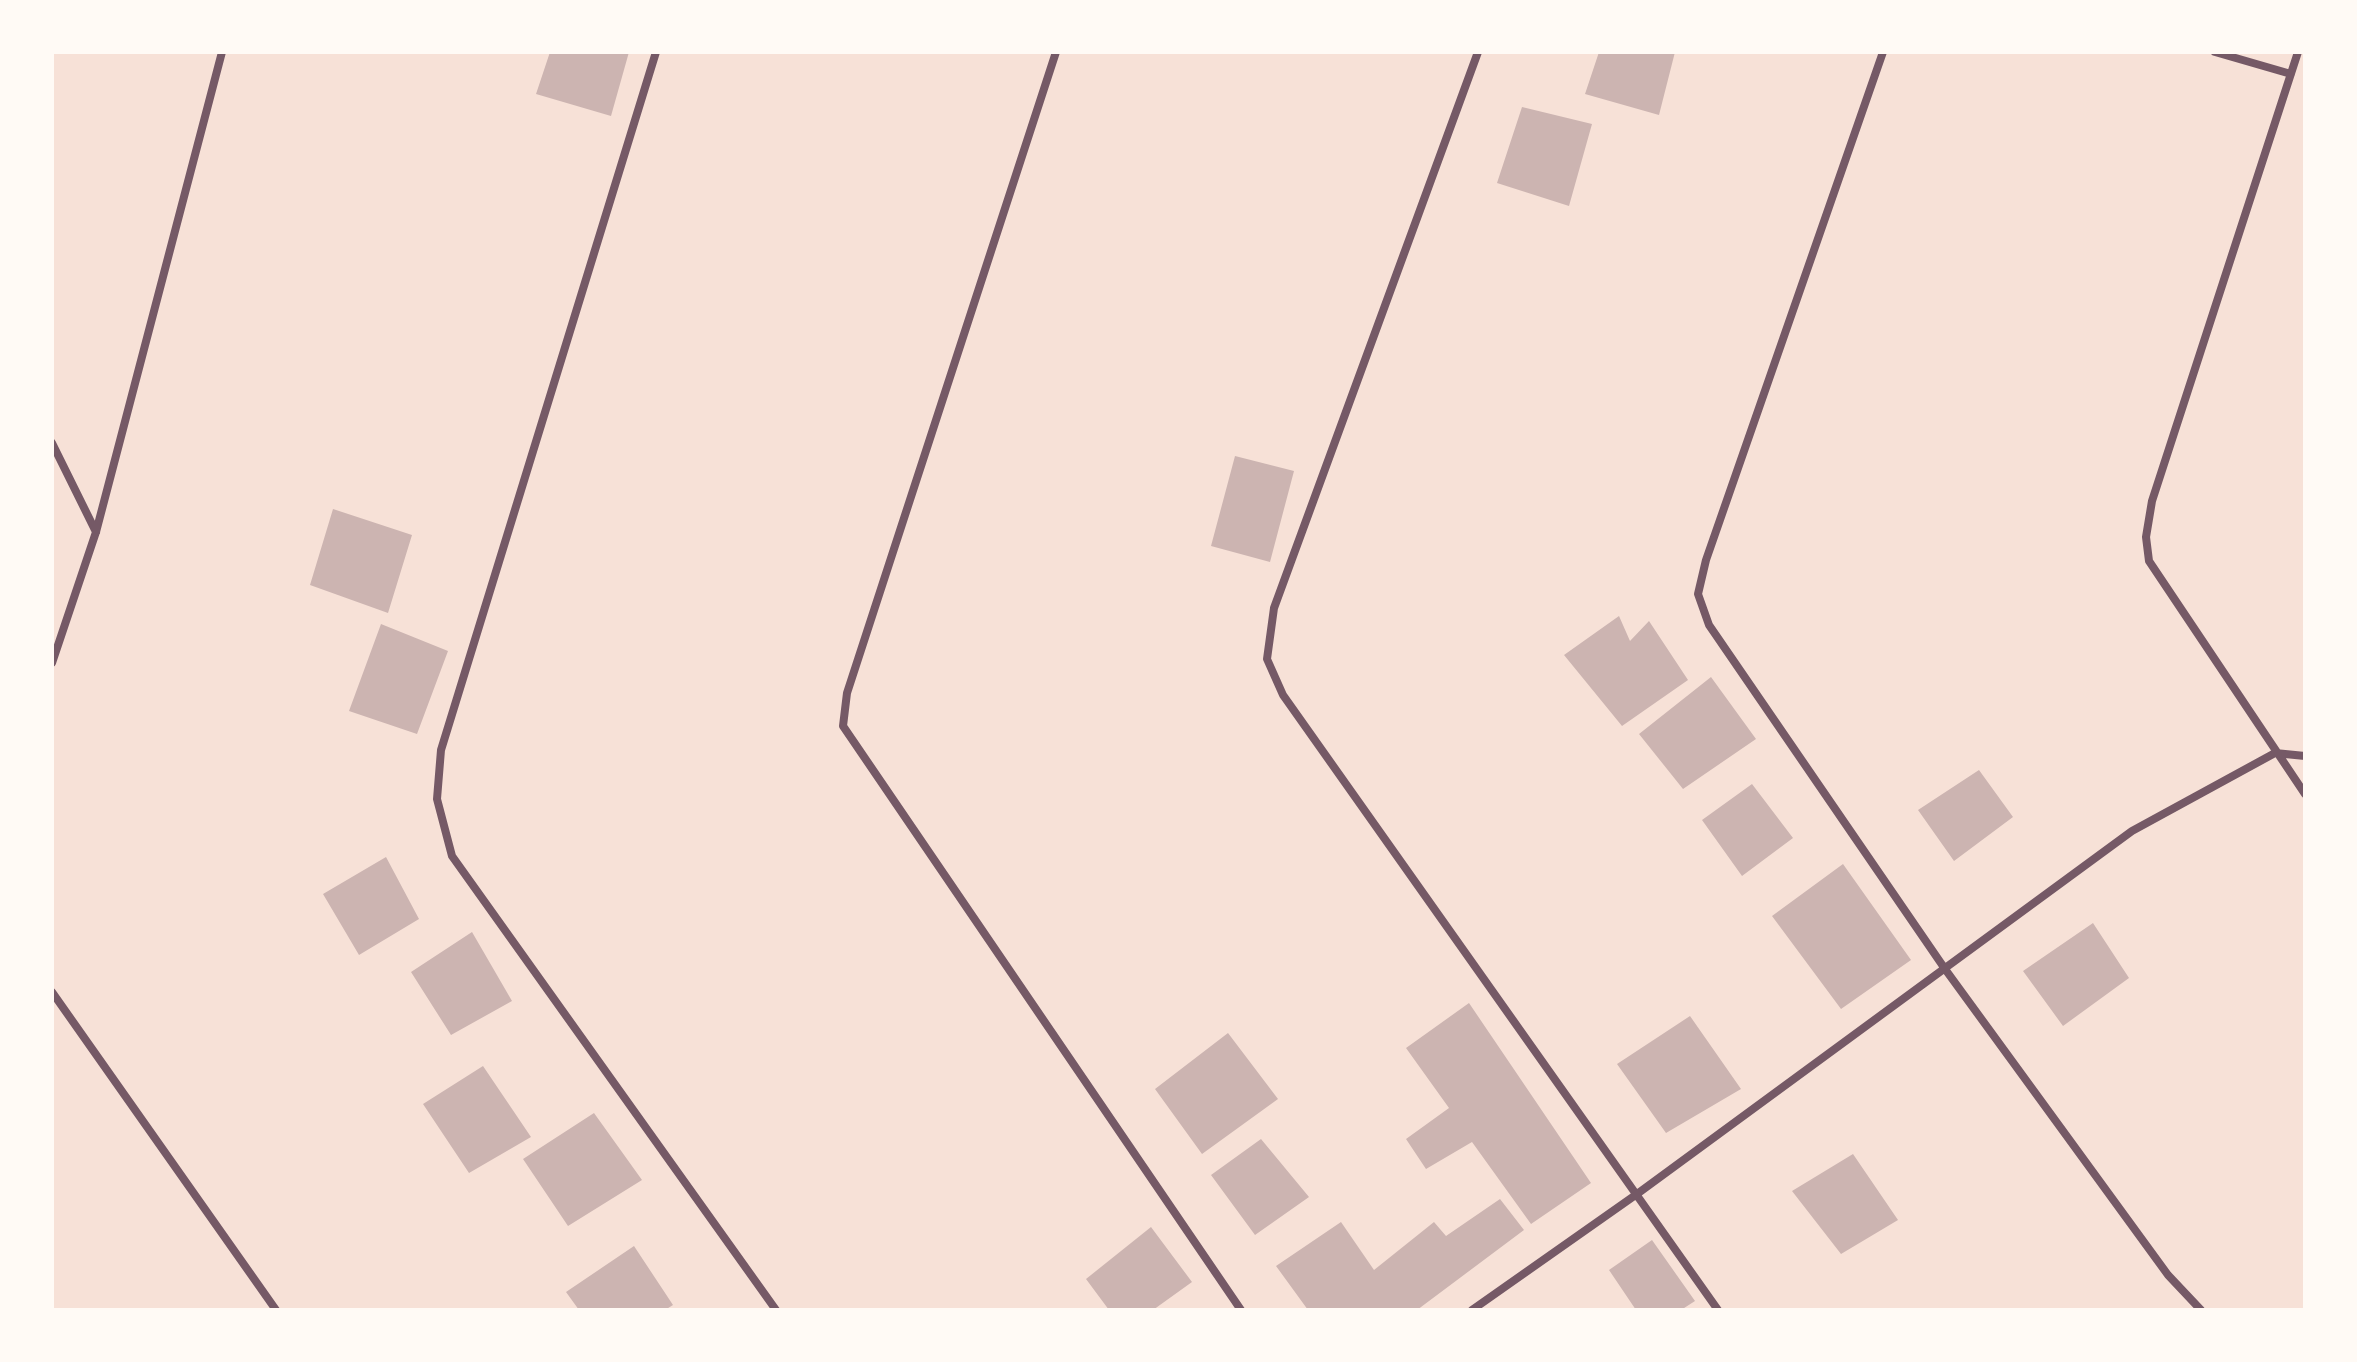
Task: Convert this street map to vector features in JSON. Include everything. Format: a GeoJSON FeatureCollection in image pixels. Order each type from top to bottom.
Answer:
{"type":"FeatureCollection","features":[{"type":"Feature","properties":{"kind":"street"},"geometry":{"type":"LineString","coordinates":[[52,663],[96,532],[222,52]]}},
{"type":"Feature","properties":{"kind":"street"},"geometry":{"type":"LineString","coordinates":[[656,52],[441,750],[437,799],[452,856],[776,1310]]}},
{"type":"Feature","properties":{"kind":"street"},"geometry":{"type":"LineString","coordinates":[[1056,52],[847,693],[843,726],[1241,1310]]}},
{"type":"Feature","properties":{"kind":"street"},"geometry":{"type":"LineString","coordinates":[[1478,52],[1274,608],[1267,659],[1283,695],[1718,1310]]}},
{"type":"Feature","properties":{"kind":"street"},"geometry":{"type":"LineString","coordinates":[[1883,52],[1706,560],[1698,594],[1709,625],[1945,969],[2168,1275],[2201,1310]]}},
{"type":"Feature","properties":{"kind":"street"},"geometry":{"type":"LineString","coordinates":[[2215,52],[2291,74]]}},
{"type":"Feature","properties":{"kind":"street"},"geometry":{"type":"LineString","coordinates":[[2298,52],[2152,501],[2146,537],[2149,561],[2305,794]]}},
{"type":"Feature","properties":{"kind":"street"},"geometry":{"type":"LineString","coordinates":[[52,443],[96,532]]}},
{"type":"Feature","properties":{"kind":"street"},"geometry":{"type":"LineString","coordinates":[[1472,1310],[1637,1194],[2132,831],[2275,753],[2305,756]]}},
{"type":"Feature","properties":{"kind":"street"},"geometry":{"type":"LineString","coordinates":[[52,992],[276,1310]]}},
{"type":"Feature","properties":{"kind":"building"},"geometry":{"type":"Polygon","coordinates":[[[550,52],[629,52],[611,116],[536,94],[550,52]]]}},
{"type":"Feature","properties":{"kind":"building"},"geometry":{"type":"Polygon","coordinates":[[[1599,52],[1675,52],[1659,115],[1585,94],[1599,52]]]}},
{"type":"Feature","properties":{"kind":"building"},"geometry":{"type":"Polygon","coordinates":[[[1522,107],[1592,124],[1569,206],[1497,183],[1522,107]]]}},
{"type":"Feature","properties":{"kind":"building"},"geometry":{"type":"Polygon","coordinates":[[[1235,456],[1294,471],[1270,562],[1211,546],[1235,456]]]}},
{"type":"Feature","properties":{"kind":"building"},"geometry":{"type":"Polygon","coordinates":[[[333,509],[412,535],[388,613],[310,585],[333,509]]]}},
{"type":"Feature","properties":{"kind":"building"},"geometry":{"type":"Polygon","coordinates":[[[1619,616],[1630,641],[1649,621],[1688,680],[1622,726],[1564,655],[1619,616]]]}},
{"type":"Feature","properties":{"kind":"building"},"geometry":{"type":"Polygon","coordinates":[[[381,624],[448,651],[417,734],[349,711],[381,624]]]}},
{"type":"Feature","properties":{"kind":"building"},"geometry":{"type":"Polygon","coordinates":[[[1711,677],[1756,739],[1683,789],[1639,734],[1711,677]]]}},
{"type":"Feature","properties":{"kind":"building"},"geometry":{"type":"Polygon","coordinates":[[[1979,770],[2013,817],[1954,861],[1918,810],[1979,770]]]}},
{"type":"Feature","properties":{"kind":"building"},"geometry":{"type":"Polygon","coordinates":[[[1752,784],[1793,838],[1742,876],[1702,820],[1752,784]]]}},
{"type":"Feature","properties":{"kind":"building"},"geometry":{"type":"Polygon","coordinates":[[[386,857],[419,919],[359,955],[323,894],[386,857]]]}},
{"type":"Feature","properties":{"kind":"building"},"geometry":{"type":"Polygon","coordinates":[[[1843,864],[1911,960],[1841,1009],[1772,916],[1843,864]]]}},
{"type":"Feature","properties":{"kind":"building"},"geometry":{"type":"Polygon","coordinates":[[[2093,923],[2129,978],[2063,1026],[2023,971],[2093,923]]]}},
{"type":"Feature","properties":{"kind":"building"},"geometry":{"type":"Polygon","coordinates":[[[472,932],[512,1001],[451,1035],[411,972],[472,932]]]}},
{"type":"Feature","properties":{"kind":"building"},"geometry":{"type":"Polygon","coordinates":[[[1469,1003],[1591,1183],[1531,1224],[1472,1142],[1426,1169],[1406,1139],[1449,1108],[1406,1048],[1469,1003]]]}},
{"type":"Feature","properties":{"kind":"building"},"geometry":{"type":"Polygon","coordinates":[[[1690,1016],[1741,1089],[1666,1133],[1617,1064],[1690,1016]]]}},
{"type":"Feature","properties":{"kind":"building"},"geometry":{"type":"Polygon","coordinates":[[[1228,1033],[1278,1099],[1202,1154],[1155,1089],[1228,1033]]]}},
{"type":"Feature","properties":{"kind":"building"},"geometry":{"type":"Polygon","coordinates":[[[483,1066],[531,1137],[469,1173],[423,1104],[483,1066]]]}},
{"type":"Feature","properties":{"kind":"building"},"geometry":{"type":"Polygon","coordinates":[[[594,1113],[642,1180],[568,1226],[523,1159],[594,1113]]]}},
{"type":"Feature","properties":{"kind":"building"},"geometry":{"type":"Polygon","coordinates":[[[1261,1139],[1309,1197],[1255,1235],[1211,1175],[1261,1139]]]}},
{"type":"Feature","properties":{"kind":"building"},"geometry":{"type":"Polygon","coordinates":[[[1853,1154],[1898,1220],[1841,1254],[1792,1191],[1853,1154]]]}},
{"type":"Feature","properties":{"kind":"building"},"geometry":{"type":"Polygon","coordinates":[[[1500,1199],[1524,1230],[1417,1310],[1308,1310],[1276,1266],[1341,1222],[1374,1270],[1434,1222],[1446,1236],[1500,1199]]]}},
{"type":"Feature","properties":{"kind":"building"},"geometry":{"type":"Polygon","coordinates":[[[1151,1227],[1192,1282],[1153,1310],[1109,1310],[1086,1279],[1151,1227]]]}},
{"type":"Feature","properties":{"kind":"building"},"geometry":{"type":"Polygon","coordinates":[[[1652,1240],[1695,1301],[1681,1310],[1636,1310],[1609,1270],[1652,1240]]]}},
{"type":"Feature","properties":{"kind":"building"},"geometry":{"type":"Polygon","coordinates":[[[634,1246],[673,1305],[665,1310],[579,1310],[566,1292],[634,1246]]]}}]}
